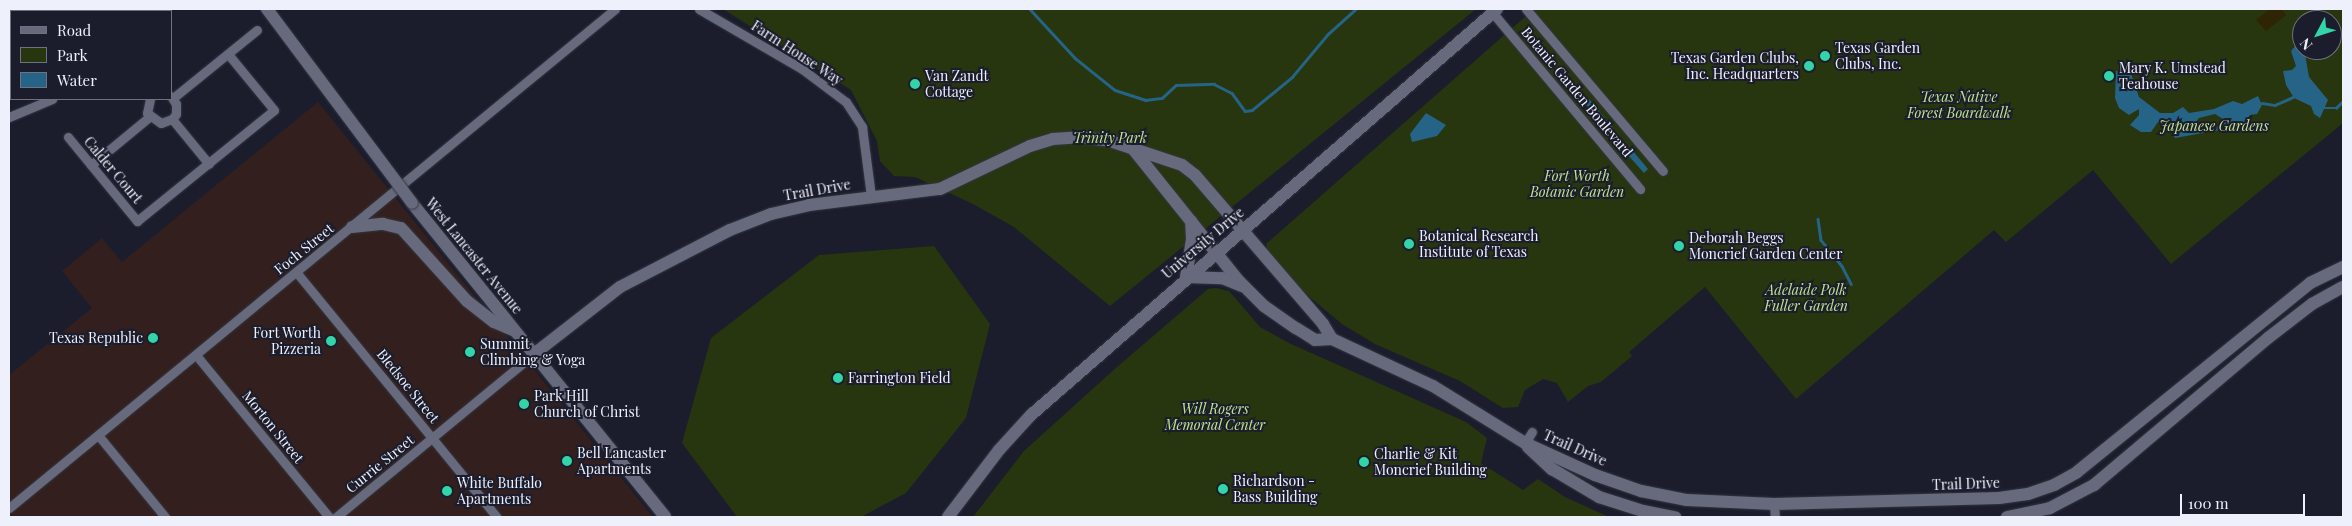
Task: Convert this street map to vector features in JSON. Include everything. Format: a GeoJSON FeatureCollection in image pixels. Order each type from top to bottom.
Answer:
{"type":"FeatureCollection","features":[{"type":"Feature","properties":{"kind":"street","name":"West Lancaster Avenue"},"geometry":{"type":"LineString","coordinates":[[267,9],[412,203],[665,517]]}},
{"type":"Feature","properties":{"kind":"street","name":"Foch Street"},"geometry":{"type":"LineString","coordinates":[[9,508],[297,273],[615,9]]}},
{"type":"Feature","properties":{"kind":"street","name":"Farm House Way"},"geometry":{"type":"LineString","coordinates":[[699,9],[802,69],[846,102],[862,127],[871,196]]}},
{"type":"Feature","properties":{"kind":"street","name":"Botanic Garden Boulevard"},"geometry":{"type":"LineString","coordinates":[[1526,9],[1663,171]]}},
{"type":"Feature","properties":{"kind":"street","name":"Botanic Garden Boulevard"},"geometry":{"type":"LineString","coordinates":[[1494,11],[1640,189]]}},
{"type":"Feature","properties":{"kind":"street","name":"University Drive"},"geometry":{"type":"LineString","coordinates":[[948,517],[998,450],[1031,415],[1494,11]]}},
{"type":"Feature","properties":{"kind":"street"},"geometry":{"type":"LineString","coordinates":[[172,120],[177,109],[172,97],[257,30]]}},
{"type":"Feature","properties":{"kind":"street"},"geometry":{"type":"LineString","coordinates":[[172,120],[209,164],[274,110],[228,54]]}},
{"type":"Feature","properties":{"kind":"street"},"geometry":{"type":"LineString","coordinates":[[9,116],[49,100]]}},
{"type":"Feature","properties":{"kind":"street"},"geometry":{"type":"LineString","coordinates":[[149,100],[150,117]]}},
{"type":"Feature","properties":{"kind":"street"},"geometry":{"type":"LineString","coordinates":[[150,117],[161,123],[172,120]]}},
{"type":"Feature","properties":{"kind":"street"},"geometry":{"type":"LineString","coordinates":[[91,165],[150,117]]}},
{"type":"Feature","properties":{"kind":"street","name":"Calder Court"},"geometry":{"type":"LineString","coordinates":[[68,137],[137,221],[209,164]]}},
{"type":"Feature","properties":{"kind":"street","name":"Trail Drive"},"geometry":{"type":"LineString","coordinates":[[534,354],[620,287],[730,230],[771,214],[871,196],[940,189],[1030,146],[1053,139],[1087,138],[1133,148],[1182,165],[1195,175],[1241,231],[1323,324],[1332,339]]}},
{"type":"Feature","properties":{"kind":"street","name":"Trail Drive"},"geometry":{"type":"LineString","coordinates":[[1133,148],[1245,287],[1264,306],[1315,340],[1332,339],[1449,394],[1525,443],[1641,492],[1687,500],[1774,504],[1999,498],[2028,494],[2077,472],[2310,283],[2343,267]]}},
{"type":"Feature","properties":{"kind":"street"},"geometry":{"type":"LineString","coordinates":[[1191,220],[1192,239],[1186,278],[1222,278],[1245,287]]}},
{"type":"Feature","properties":{"kind":"street"},"geometry":{"type":"LineString","coordinates":[[352,227],[383,224],[401,228],[467,301],[494,322],[515,331]]}},
{"type":"Feature","properties":{"kind":"street","name":"Bledsoe Street"},"geometry":{"type":"LineString","coordinates":[[297,273],[497,517]]}},
{"type":"Feature","properties":{"kind":"street"},"geometry":{"type":"LineString","coordinates":[[2007,517],[2050,508],[2094,485],[2268,338],[2312,304],[2343,287]]}},
{"type":"Feature","properties":{"kind":"street","name":"Morton Street"},"geometry":{"type":"LineString","coordinates":[[196,354],[329,517]]}},
{"type":"Feature","properties":{"kind":"street","name":"Currie Street"},"geometry":{"type":"LineString","coordinates":[[336,517],[534,354]]}},
{"type":"Feature","properties":{"kind":"street"},"geometry":{"type":"LineString","coordinates":[[1525,443],[1532,432]]}},
{"type":"Feature","properties":{"kind":"street"},"geometry":{"type":"LineString","coordinates":[[98,435],[165,517]]}},
{"type":"Feature","properties":{"kind":"street","name":"Trail Drive"},"geometry":{"type":"LineString","coordinates":[[1525,443],[1552,469],[1599,497],[1643,511],[1675,517]]}},
{"type":"Feature","properties":{"kind":"street"},"geometry":{"type":"LineString","coordinates":[[2097,456],[2110,471]]}},
{"type":"Feature","properties":{"kind":"street"},"geometry":{"type":"LineString","coordinates":[[1774,504],[1775,517]]}},
{"type":"Feature","properties":{"kind":"shaded area"},"geometry":{"type":"Polygon","coordinates":[[[318,102],[653,517],[13,517],[9,512],[9,375],[92,308],[62,271],[102,238],[122,262],[318,102]]]}},
{"type":"Feature","properties":{"kind":"green space","name":"Trinity Park"},"geometry":{"type":"Polygon","coordinates":[[[723,9],[1476,9],[1110,306],[1014,227],[973,204],[915,177],[894,176],[880,161],[877,141],[851,90],[723,9]]]}},
{"type":"Feature","properties":{"kind":"green space","name":"Fort Worth Botanic Garden"},"geometry":{"type":"Polygon","coordinates":[[[1534,9],[2343,9],[2343,123],[2171,264],[2093,170],[2006,242],[1994,230],[1796,399],[1705,287],[1629,352],[1632,356],[1601,382],[1588,386],[1568,402],[1557,383],[1543,379],[1525,390],[1518,407],[1503,408],[1460,381],[1375,344],[1342,324],[1306,294],[1267,250],[1266,244],[1534,9]]]}},
{"type":"Feature","properties":{"kind":"green space","name":"Farrington Field"},"geometry":{"type":"Polygon","coordinates":[[[934,246],[990,324],[966,418],[906,493],[861,517],[737,517],[682,443],[711,338],[819,255],[934,246]]]}},
{"type":"Feature","properties":{"kind":"green space","name":"Will Rogers Memorial Center"},"geometry":{"type":"Polygon","coordinates":[[[1216,288],[1229,291],[1260,327],[1291,344],[1466,422],[1487,438],[1481,463],[1523,490],[1538,479],[1565,497],[1609,517],[973,517],[1024,451],[1117,367],[1208,289],[1216,288]]]}},
{"type":"Feature","properties":{"kind":"sand"},"geometry":{"type":"Polygon","coordinates":[[[2270,9],[2281,9],[2286,15],[2266,31],[2256,20],[2270,9]]]}},
{"type":"Feature","properties":{"kind":"water"},"geometry":{"type":"Polygon","coordinates":[[[2294,60],[2306,60],[2309,77],[2328,100],[2320,118],[2314,114],[2311,106],[2294,98],[2286,85],[2283,71],[2292,70],[2296,66],[2294,60]]]}},
{"type":"Feature","properties":{"kind":"water"},"geometry":{"type":"Polygon","coordinates":[[[2116,71],[2130,71],[2139,97],[2160,113],[2173,113],[2183,107],[2189,113],[2214,109],[2233,101],[2242,104],[2258,96],[2262,105],[2257,114],[2250,115],[2242,126],[2175,138],[2170,128],[2158,122],[2151,132],[2141,132],[2130,125],[2139,115],[2139,109],[2129,115],[2119,108],[2115,98],[2116,71]],[[2215,114],[2199,118],[2195,123],[2216,128],[2226,121],[2215,114]]]}},
{"type":"Feature","properties":{"kind":"water"},"geometry":{"type":"Polygon","coordinates":[[[1589,99],[1614,129],[1609,133],[1585,103],[1589,99]]]}},
{"type":"Feature","properties":{"kind":"water"},"geometry":{"type":"Polygon","coordinates":[[[1426,113],[1446,125],[1437,136],[1412,142],[1410,134],[1426,113]]]}},
{"type":"Feature","properties":{"kind":"water"},"geometry":{"type":"Polygon","coordinates":[[[1632,150],[1648,169],[1644,173],[1627,154],[1632,150]]]}},
{"type":"Feature","properties":{"kind":"waterway"},"geometry":{"type":"LineString","coordinates":[[1030,9],[1075,58],[1115,90],[1145,100],[1162,98],[1176,85],[1214,84],[1232,93],[1245,111],[1252,110],[1292,77],[1328,34],[1356,9]]}},
{"type":"Feature","properties":{"kind":"waterway"},"geometry":{"type":"LineString","coordinates":[[2262,103],[2275,105],[2293,97]]}},
{"type":"Feature","properties":{"kind":"waterway"},"geometry":{"type":"LineString","coordinates":[[2324,108],[2336,108],[2343,101]]}},
{"type":"Feature","properties":{"kind":"waterway"},"geometry":{"type":"LineString","coordinates":[[1818,219],[1821,240],[1842,266],[1851,284]]}},
{"type":"Feature","properties":{"kind":"place","name":"Texas Garden Clubs, Inc."},"geometry":{"type":"Point","coordinates":[1825,56]}},
{"type":"Feature","properties":{"kind":"place","name":"Texas Garden Clubs, Inc. Headquarters"},"geometry":{"type":"Point","coordinates":[1809,66]}},
{"type":"Feature","properties":{"kind":"place","name":"Mary K. Umstead Teahouse"},"geometry":{"type":"Point","coordinates":[2109,76]}},
{"type":"Feature","properties":{"kind":"place","name":"Van Zandt Cottage"},"geometry":{"type":"Point","coordinates":[915,84]}},
{"type":"Feature","properties":{"kind":"place","name":"Botanical Research Institute of Texas"},"geometry":{"type":"Point","coordinates":[1409,244]}},
{"type":"Feature","properties":{"kind":"place","name":"Deborah Beggs Moncrief Garden Center"},"geometry":{"type":"Point","coordinates":[1679,246]}},
{"type":"Feature","properties":{"kind":"place","name":"Texas Republic"},"geometry":{"type":"Point","coordinates":[153,338]}},
{"type":"Feature","properties":{"kind":"place","name":"Fort Worth Pizzeria"},"geometry":{"type":"Point","coordinates":[331,341]}},
{"type":"Feature","properties":{"kind":"place","name":"Summit Climbing & Yoga"},"geometry":{"type":"Point","coordinates":[470,352]}},
{"type":"Feature","properties":{"kind":"place","name":"Farrington Field"},"geometry":{"type":"Point","coordinates":[838,378]}},
{"type":"Feature","properties":{"kind":"place","name":"Park Hill Church of Christ"},"geometry":{"type":"Point","coordinates":[524,404]}},
{"type":"Feature","properties":{"kind":"place","name":"Bell Lancaster Apartments"},"geometry":{"type":"Point","coordinates":[567,461]}},
{"type":"Feature","properties":{"kind":"place","name":"Charlie & Kit Moncrief Building"},"geometry":{"type":"Point","coordinates":[1364,462]}},
{"type":"Feature","properties":{"kind":"place","name":"Richardson - Bass Building"},"geometry":{"type":"Point","coordinates":[1223,489]}},
{"type":"Feature","properties":{"kind":"place","name":"White Buffalo Apartments"},"geometry":{"type":"Point","coordinates":[447,491]}},
{"type":"Feature","properties":{"kind":"park label","name":"Texas Native Forest Boardwalk"},"geometry":{"type":"Point","coordinates":[1959,105]}},
{"type":"Feature","properties":{"kind":"park label","name":"Japanese Gardens"},"geometry":{"type":"Point","coordinates":[2214,126]}},
{"type":"Feature","properties":{"kind":"park label","name":"Adelaide Polk Fuller Garden"},"geometry":{"type":"Point","coordinates":[1806,298]}}]}
